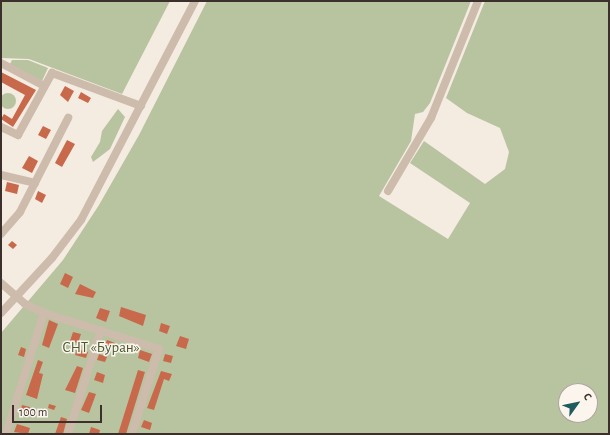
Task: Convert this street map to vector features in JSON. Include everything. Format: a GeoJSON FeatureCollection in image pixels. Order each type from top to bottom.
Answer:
{"type":"FeatureCollection","features":[{"type":"Feature","properties":{"kind":"street"},"geometry":{"type":"LineString","coordinates":[[1,313],[81,220],[195,1]]}},
{"type":"Feature","properties":{"kind":"street"},"geometry":{"type":"LineString","coordinates":[[388,191],[431,118],[478,1]]}},
{"type":"Feature","properties":{"kind":"street"},"geometry":{"type":"LineString","coordinates":[[1,63],[44,86]]}},
{"type":"Feature","properties":{"kind":"street"},"geometry":{"type":"LineString","coordinates":[[1,127],[18,135],[44,86],[54,74],[141,106]]}},
{"type":"Feature","properties":{"kind":"street"},"geometry":{"type":"LineString","coordinates":[[1,234],[20,212],[68,118]]}},
{"type":"Feature","properties":{"kind":"street"},"geometry":{"type":"LineString","coordinates":[[1,175],[35,183]]}},
{"type":"Feature","properties":{"kind":"street"},"geometry":{"type":"LineString","coordinates":[[1,282],[17,296],[44,313],[159,349],[132,434]]}},
{"type":"Feature","properties":{"kind":"street"},"geometry":{"type":"LineString","coordinates":[[6,434],[44,313]]}},
{"type":"Feature","properties":{"kind":"street"},"geometry":{"type":"LineString","coordinates":[[68,434],[100,330]]}},
{"type":"Feature","properties":{"kind":"green space"},"geometry":{"type":"Polygon","coordinates":[[[1,1],[170,1],[122,94],[29,59],[1,58],[1,1]]]}},
{"type":"Feature","properties":{"kind":"green space","name":"СНТ «Буран»"},"geometry":{"type":"Polygon","coordinates":[[[207,1],[471,1],[430,103],[423,112],[415,114],[411,141],[379,196],[448,239],[470,203],[410,163],[424,141],[485,184],[505,169],[509,152],[500,128],[467,113],[446,98],[485,1],[609,1],[609,434],[1,434],[1,333],[63,260],[99,205],[139,135],[207,1]]]}},
{"type":"Feature","properties":{"kind":"green space"},"geometry":{"type":"Polygon","coordinates":[[[12,60],[28,60],[48,68],[42,81],[10,64],[12,60]]]}},
{"type":"Feature","properties":{"kind":"green space"},"geometry":{"type":"Polygon","coordinates":[[[8,93],[14,95],[16,101],[14,107],[8,109],[2,107],[0,101],[2,95],[8,93]]]}},
{"type":"Feature","properties":{"kind":"green space"},"geometry":{"type":"Polygon","coordinates":[[[118,109],[125,117],[110,149],[93,162],[91,157],[100,142],[102,131],[118,109]]]}},
{"type":"Feature","properties":{"kind":"building"},"geometry":{"type":"Polygon","coordinates":[[[1,72],[36,90],[13,127],[1,119],[4,114],[12,119],[25,95],[1,82],[1,72]]]}},
{"type":"Feature","properties":{"kind":"building"},"geometry":{"type":"Polygon","coordinates":[[[65,86],[74,91],[68,102],[60,95],[65,86]]]}},
{"type":"Feature","properties":{"kind":"building"},"geometry":{"type":"Polygon","coordinates":[[[81,92],[91,98],[88,103],[78,98],[81,92]]]}},
{"type":"Feature","properties":{"kind":"building"},"geometry":{"type":"Polygon","coordinates":[[[43,126],[51,130],[46,139],[38,135],[43,126]]]}},
{"type":"Feature","properties":{"kind":"building"},"geometry":{"type":"Polygon","coordinates":[[[67,140],[75,144],[62,167],[55,163],[67,140]]]}},
{"type":"Feature","properties":{"kind":"building"},"geometry":{"type":"Polygon","coordinates":[[[29,156],[38,161],[32,173],[22,168],[29,156]]]}},
{"type":"Feature","properties":{"kind":"building"},"geometry":{"type":"Polygon","coordinates":[[[7,182],[19,185],[17,194],[5,191],[7,182]]]}},
{"type":"Feature","properties":{"kind":"building"},"geometry":{"type":"Polygon","coordinates":[[[38,191],[46,195],[42,203],[35,199],[38,191]]]}},
{"type":"Feature","properties":{"kind":"building"},"geometry":{"type":"Polygon","coordinates":[[[12,241],[17,245],[13,249],[8,245],[12,241]]]}},
{"type":"Feature","properties":{"kind":"building"},"geometry":{"type":"Polygon","coordinates":[[[65,273],[73,277],[68,288],[60,284],[65,273]]]}},
{"type":"Feature","properties":{"kind":"building"},"geometry":{"type":"Polygon","coordinates":[[[80,284],[96,292],[93,298],[75,294],[80,284]]]}},
{"type":"Feature","properties":{"kind":"building"},"geometry":{"type":"Polygon","coordinates":[[[121,307],[146,315],[143,326],[119,316],[121,307]]]}},
{"type":"Feature","properties":{"kind":"building"},"geometry":{"type":"Polygon","coordinates":[[[100,308],[110,311],[106,322],[96,318],[100,308]]]}},
{"type":"Feature","properties":{"kind":"building"},"geometry":{"type":"Polygon","coordinates":[[[49,320],[58,324],[49,348],[42,345],[49,320]]]}},
{"type":"Feature","properties":{"kind":"building"},"geometry":{"type":"Polygon","coordinates":[[[161,323],[170,326],[167,334],[159,331],[161,323]]]}},
{"type":"Feature","properties":{"kind":"building"},"geometry":{"type":"Polygon","coordinates":[[[73,332],[81,334],[78,343],[70,341],[73,332]]]}},
{"type":"Feature","properties":{"kind":"building"},"geometry":{"type":"Polygon","coordinates":[[[180,336],[189,339],[186,349],[176,346],[180,336]]]}},
{"type":"Feature","properties":{"kind":"building"},"geometry":{"type":"Polygon","coordinates":[[[107,340],[115,343],[113,348],[105,345],[107,340]]]}},
{"type":"Feature","properties":{"kind":"building"},"geometry":{"type":"Polygon","coordinates":[[[21,347],[26,349],[24,357],[18,355],[21,347]]]}},
{"type":"Feature","properties":{"kind":"building"},"geometry":{"type":"Polygon","coordinates":[[[77,349],[88,352],[86,358],[75,355],[77,349]]]}},
{"type":"Feature","properties":{"kind":"building"},"geometry":{"type":"Polygon","coordinates":[[[140,350],[152,354],[149,362],[138,358],[140,350]]]}},
{"type":"Feature","properties":{"kind":"building"},"geometry":{"type":"Polygon","coordinates":[[[99,354],[107,357],[105,362],[97,360],[99,354]]]}},
{"type":"Feature","properties":{"kind":"building"},"geometry":{"type":"Polygon","coordinates":[[[165,354],[173,356],[171,363],[163,361],[165,354]]]}},
{"type":"Feature","properties":{"kind":"building"},"geometry":{"type":"Polygon","coordinates":[[[38,360],[43,362],[39,373],[43,374],[37,399],[26,395],[38,360]]]}},
{"type":"Feature","properties":{"kind":"building"},"geometry":{"type":"Polygon","coordinates":[[[77,366],[83,368],[75,393],[65,390],[77,366]]]}},
{"type":"Feature","properties":{"kind":"building"},"geometry":{"type":"Polygon","coordinates":[[[138,370],[145,372],[126,434],[118,434],[138,370]]]}},
{"type":"Feature","properties":{"kind":"building"},"geometry":{"type":"Polygon","coordinates":[[[161,371],[172,374],[169,381],[164,379],[154,410],[147,408],[161,371]]]}},
{"type":"Feature","properties":{"kind":"building"},"geometry":{"type":"Polygon","coordinates":[[[97,372],[105,375],[103,383],[94,380],[97,372]]]}},
{"type":"Feature","properties":{"kind":"building"},"geometry":{"type":"Polygon","coordinates":[[[89,392],[96,394],[89,413],[81,410],[89,392]]]}},
{"type":"Feature","properties":{"kind":"building"},"geometry":{"type":"Polygon","coordinates":[[[49,404],[56,406],[54,410],[48,408],[49,404]]]}},
{"type":"Feature","properties":{"kind":"building"},"geometry":{"type":"Polygon","coordinates":[[[22,405],[30,407],[27,416],[20,413],[22,405]]]}},
{"type":"Feature","properties":{"kind":"building"},"geometry":{"type":"Polygon","coordinates":[[[61,417],[67,419],[63,434],[55,434],[61,417]]]}},
{"type":"Feature","properties":{"kind":"building"},"geometry":{"type":"Polygon","coordinates":[[[144,420],[152,423],[150,430],[141,427],[144,420]]]}},
{"type":"Feature","properties":{"kind":"building"},"geometry":{"type":"Polygon","coordinates":[[[17,424],[30,428],[28,434],[14,432],[17,424]]]}},
{"type":"Feature","properties":{"kind":"building"},"geometry":{"type":"Polygon","coordinates":[[[91,427],[100,430],[99,434],[89,434],[91,427]]]}}]}
